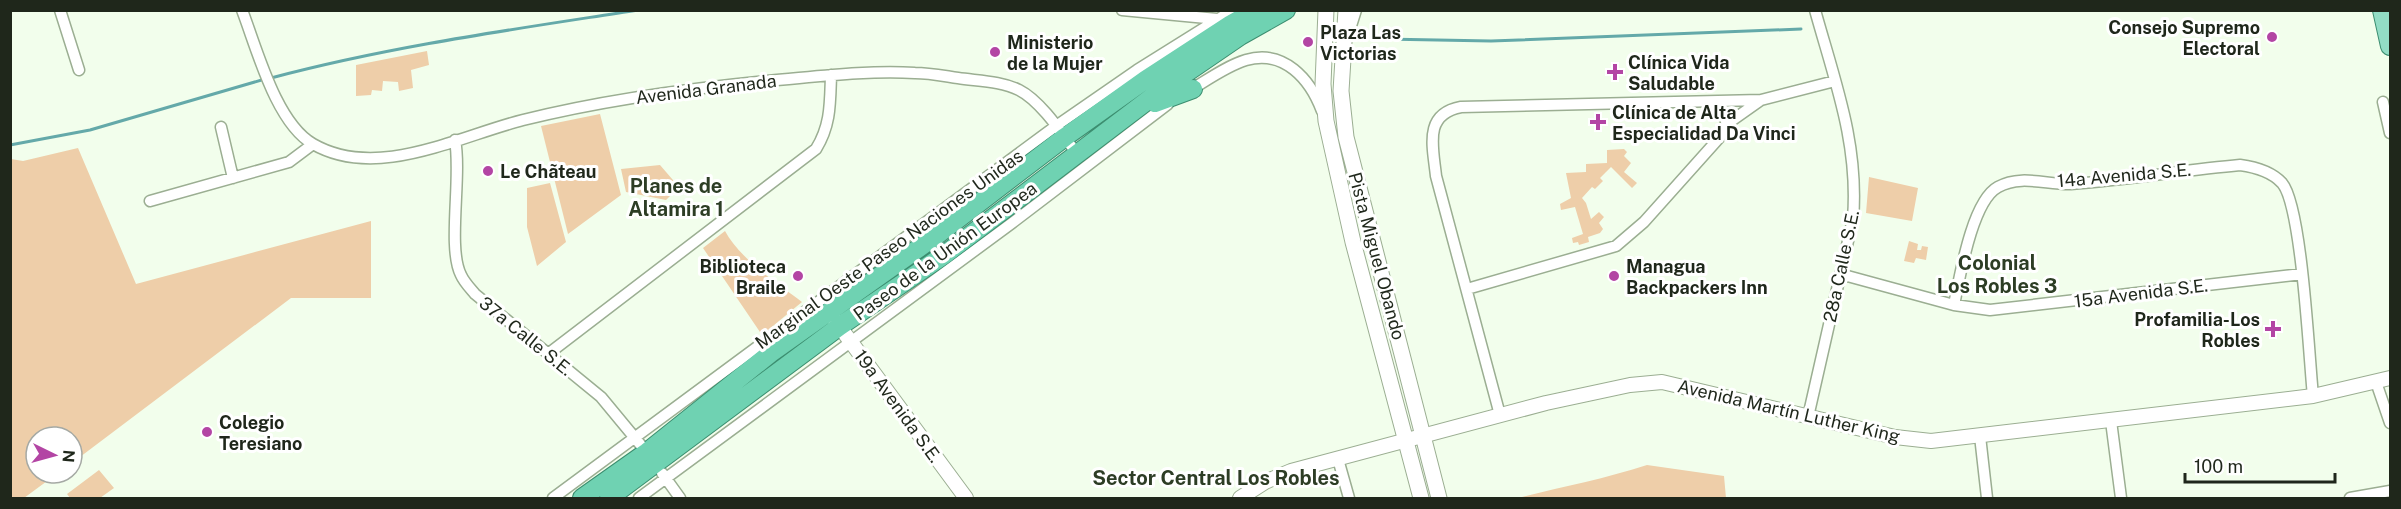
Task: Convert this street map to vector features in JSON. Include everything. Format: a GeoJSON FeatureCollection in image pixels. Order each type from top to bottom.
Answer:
{"type":"FeatureCollection","features":[{"type":"Feature","properties":{"kind":"highway","name":"Paseo de la Unión Europea"},"geometry":{"type":"LineString","coordinates":[[840,327],[933,238],[1060,131],[1227,18],[1256,10]]}},
{"type":"Feature","properties":{"kind":"highway","name":"Paseo de la Unión Europea"},"geometry":{"type":"LineString","coordinates":[[609,498],[840,327],[944,255],[1108,128],[1240,36],[1286,10]]}},
{"type":"Feature","properties":{"kind":"highway"},"geometry":{"type":"LineString","coordinates":[[1108,128],[1152,104],[1193,89]]}},
{"type":"Feature","properties":{"kind":"highway","name":"Paseo de la Unión Europea"},"geometry":{"type":"LineString","coordinates":[[582,498],[656,464]]}},
{"type":"Feature","properties":{"kind":"main road","name":"Pista Miguel Obando"},"geometry":{"type":"LineString","coordinates":[[1326,10],[1323,84],[1326,122],[1353,242],[1421,498]]}},
{"type":"Feature","properties":{"kind":"main road","name":"Pista Miguel Obando"},"geometry":{"type":"LineString","coordinates":[[1346,10],[1341,90],[1345,128],[1440,498]]}},
{"type":"Feature","properties":{"kind":"main road"},"geometry":{"type":"LineString","coordinates":[[2382,10],[2391,46]]}},
{"type":"Feature","properties":{"kind":"street"},"geometry":{"type":"LineString","coordinates":[[60,10],[79,70]]}},
{"type":"Feature","properties":{"kind":"street"},"geometry":{"type":"LineString","coordinates":[[150,201],[289,162],[313,144],[293,127],[279,106],[242,10]]}},
{"type":"Feature","properties":{"kind":"street"},"geometry":{"type":"LineString","coordinates":[[1122,10],[1227,18]]}},
{"type":"Feature","properties":{"kind":"street"},"geometry":{"type":"LineString","coordinates":[[1345,128],[1350,33],[1356,10]]}},
{"type":"Feature","properties":{"kind":"street","name":"28a Calle S.E."},"geometry":{"type":"LineString","coordinates":[[1808,417],[1853,219],[1854,169],[1850,137],[1815,10]]}},
{"type":"Feature","properties":{"kind":"street"},"geometry":{"type":"LineString","coordinates":[[840,327],[1012,223],[1141,124],[1193,89],[1247,60],[1274,60],[1295,69],[1316,96],[1326,122]]}},
{"type":"Feature","properties":{"kind":"street","name":"Avenida Granada"},"geometry":{"type":"LineString","coordinates":[[313,144],[341,155],[366,159],[391,158],[520,120],[596,102],[694,88],[831,75],[915,72],[994,82],[1021,91],[1060,131],[1077,154]]}},
{"type":"Feature","properties":{"kind":"street"},"geometry":{"type":"LineString","coordinates":[[548,354],[816,149],[825,134],[830,116],[831,75]]}},
{"type":"Feature","properties":{"kind":"street"},"geometry":{"type":"LineString","coordinates":[[1500,415],[1436,176],[1432,137],[1439,117],[1449,110],[1461,107],[1761,100],[1835,81]]}},
{"type":"Feature","properties":{"kind":"street"},"geometry":{"type":"LineString","coordinates":[[1467,289],[1616,246],[1644,222],[1720,137],[1727,124],[1761,100]]}},
{"type":"Feature","properties":{"kind":"street"},"geometry":{"type":"LineString","coordinates":[[1714,102],[1721,109],[1727,124]]}},
{"type":"Feature","properties":{"kind":"street"},"geometry":{"type":"LineString","coordinates":[[2383,102],[2391,133]]}},
{"type":"Feature","properties":{"kind":"street"},"geometry":{"type":"LineString","coordinates":[[221,127],[233,177]]}},
{"type":"Feature","properties":{"kind":"street","name":"Marginal Oeste Paseo Naciones Unidas"},"geometry":{"type":"LineString","coordinates":[[553,498],[1060,131]]}},
{"type":"Feature","properties":{"kind":"street","name":"37a Calle S.E."},"geometry":{"type":"LineString","coordinates":[[455,140],[459,159],[455,257],[460,275],[475,294],[601,397],[635,437],[680,498]]}},
{"type":"Feature","properties":{"kind":"street","name":"14a Avenida S.E."},"geometry":{"type":"LineString","coordinates":[[1954,305],[1965,255],[1979,209],[1997,187],[2022,180],[2069,184],[2240,165],[2260,168],[2282,182],[2291,201],[2302,274],[2313,396]]}},
{"type":"Feature","properties":{"kind":"street","name":"15a Avenida S.E."},"geometry":{"type":"LineString","coordinates":[[1840,274],[1954,305],[1990,310],[2302,274]]}},
{"type":"Feature","properties":{"kind":"street","name":"19a Avenida S.E."},"geometry":{"type":"LineString","coordinates":[[840,327],[966,498]]}},
{"type":"Feature","properties":{"kind":"street","name":"Avenida Martín Luther King"},"geometry":{"type":"LineString","coordinates":[[1240,498],[1265,482],[1291,471],[1500,415],[1630,385],[1662,382],[1895,437],[1931,441],[2313,396],[2391,378]]}},
{"type":"Feature","properties":{"kind":"street"},"geometry":{"type":"LineString","coordinates":[[2376,382],[2391,423]]}},
{"type":"Feature","properties":{"kind":"street"},"geometry":{"type":"LineString","coordinates":[[2111,421],[2121,498]]}},
{"type":"Feature","properties":{"kind":"street"},"geometry":{"type":"LineString","coordinates":[[1980,436],[1987,498]]}},
{"type":"Feature","properties":{"kind":"street"},"geometry":{"type":"LineString","coordinates":[[1338,459],[1349,498]]}},
{"type":"Feature","properties":{"kind":"street"},"geometry":{"type":"LineString","coordinates":[[639,498],[656,464]]}},
{"type":"Feature","properties":{"kind":"street"},"geometry":{"type":"LineString","coordinates":[[2350,498],[2391,491]]}},
{"type":"Feature","properties":{"kind":"shaded area"},"geometry":{"type":"Polygon","coordinates":[[[427,51],[429,65],[411,70],[413,88],[399,91],[398,82],[383,81],[382,91],[372,90],[371,95],[356,96],[356,65],[427,51]]]}},
{"type":"Feature","properties":{"kind":"shaded area"},"geometry":{"type":"Polygon","coordinates":[[[600,114],[621,195],[568,234],[541,126],[600,114]]]}},
{"type":"Feature","properties":{"kind":"shaded area"},"geometry":{"type":"Polygon","coordinates":[[[78,148],[136,284],[371,221],[371,298],[291,298],[84,454],[84,425],[24,425],[24,485],[42,485],[24,498],[11,498],[11,159],[23,161],[78,148]]]}},
{"type":"Feature","properties":{"kind":"shaded area"},"geometry":{"type":"Polygon","coordinates":[[[1624,149],[1627,152],[1624,156],[1631,163],[1624,172],[1637,183],[1632,188],[1611,167],[1600,178],[1603,181],[1595,189],[1592,187],[1582,198],[1591,219],[1599,212],[1604,217],[1599,223],[1603,229],[1600,233],[1588,237],[1589,242],[1579,245],[1578,242],[1573,243],[1572,238],[1583,234],[1575,207],[1561,210],[1560,204],[1571,198],[1566,173],[1586,172],[1586,164],[1607,163],[1607,150],[1624,149]]]}},
{"type":"Feature","properties":{"kind":"shaded area"},"geometry":{"type":"Polygon","coordinates":[[[660,165],[679,187],[666,200],[626,192],[621,169],[660,165]]]}},
{"type":"Feature","properties":{"kind":"shaded area"},"geometry":{"type":"Polygon","coordinates":[[[1869,177],[1918,188],[1912,221],[1866,213],[1869,177]]]}},
{"type":"Feature","properties":{"kind":"shaded area"},"geometry":{"type":"Polygon","coordinates":[[[550,183],[566,242],[537,266],[527,227],[527,188],[550,183]]]}},
{"type":"Feature","properties":{"kind":"shaded area"},"geometry":{"type":"Polygon","coordinates":[[[725,231],[749,261],[802,302],[762,335],[703,248],[725,231]]]}},
{"type":"Feature","properties":{"kind":"shaded area"},"geometry":{"type":"Polygon","coordinates":[[[1909,241],[1918,244],[1917,250],[1921,250],[1922,246],[1928,247],[1926,260],[1916,258],[1914,263],[1904,261],[1909,241]]]}},
{"type":"Feature","properties":{"kind":"shaded area"},"geometry":{"type":"Polygon","coordinates":[[[1647,465],[1724,476],[1726,498],[1518,498],[1599,479],[1647,465]]]}},
{"type":"Feature","properties":{"kind":"shaded area"},"geometry":{"type":"Polygon","coordinates":[[[99,470],[114,488],[100,498],[70,498],[67,494],[79,485],[84,485],[84,481],[99,470]]]}},
{"type":"Feature","properties":{"kind":"waterway"},"geometry":{"type":"LineString","coordinates":[[271,78],[408,47],[638,10]]}},
{"type":"Feature","properties":{"kind":"waterway"},"geometry":{"type":"LineString","coordinates":[[1383,39],[1491,41],[1801,29]]}},
{"type":"Feature","properties":{"kind":"waterway"},"geometry":{"type":"LineString","coordinates":[[10,145],[90,130],[265,79]]}},
{"type":"Feature","properties":{"kind":"place","name":"Consejo Supremo Electoral"},"geometry":{"type":"Point","coordinates":[2272,37]}},
{"type":"Feature","properties":{"kind":"place","name":"Plaza Las Victorias"},"geometry":{"type":"Point","coordinates":[1308,42]}},
{"type":"Feature","properties":{"kind":"place","name":"Ministerio de la Mujer"},"geometry":{"type":"Point","coordinates":[995,52]}},
{"type":"Feature","properties":{"kind":"place","name":"Clínica Vida Saludable"},"geometry":{"type":"Point","coordinates":[1615,72]}},
{"type":"Feature","properties":{"kind":"place","name":"Clínica de Alta Especialidad Da Vinci"},"geometry":{"type":"Point","coordinates":[1598,122]}},
{"type":"Feature","properties":{"kind":"place","name":"Le Chãteau"},"geometry":{"type":"Point","coordinates":[488,171]}},
{"type":"Feature","properties":{"kind":"place","name":"Biblioteca Braile"},"geometry":{"type":"Point","coordinates":[798,276]}},
{"type":"Feature","properties":{"kind":"place","name":"Managua Backpackers Inn"},"geometry":{"type":"Point","coordinates":[1614,276]}},
{"type":"Feature","properties":{"kind":"place","name":"Profamilia-Los Robles"},"geometry":{"type":"Point","coordinates":[2273,329]}},
{"type":"Feature","properties":{"kind":"place","name":"Colegio Teresiano"},"geometry":{"type":"Point","coordinates":[207,432]}},
{"type":"Feature","properties":{"kind":"district","name":"Planes de Altamira 1"},"geometry":{"type":"Point","coordinates":[676,198]}},
{"type":"Feature","properties":{"kind":"district","name":"Colonial Los Robles 3"},"geometry":{"type":"Point","coordinates":[1997,274]}},
{"type":"Feature","properties":{"kind":"district","name":"Sector Central Los Robles"},"geometry":{"type":"Point","coordinates":[1216,478]}}]}
